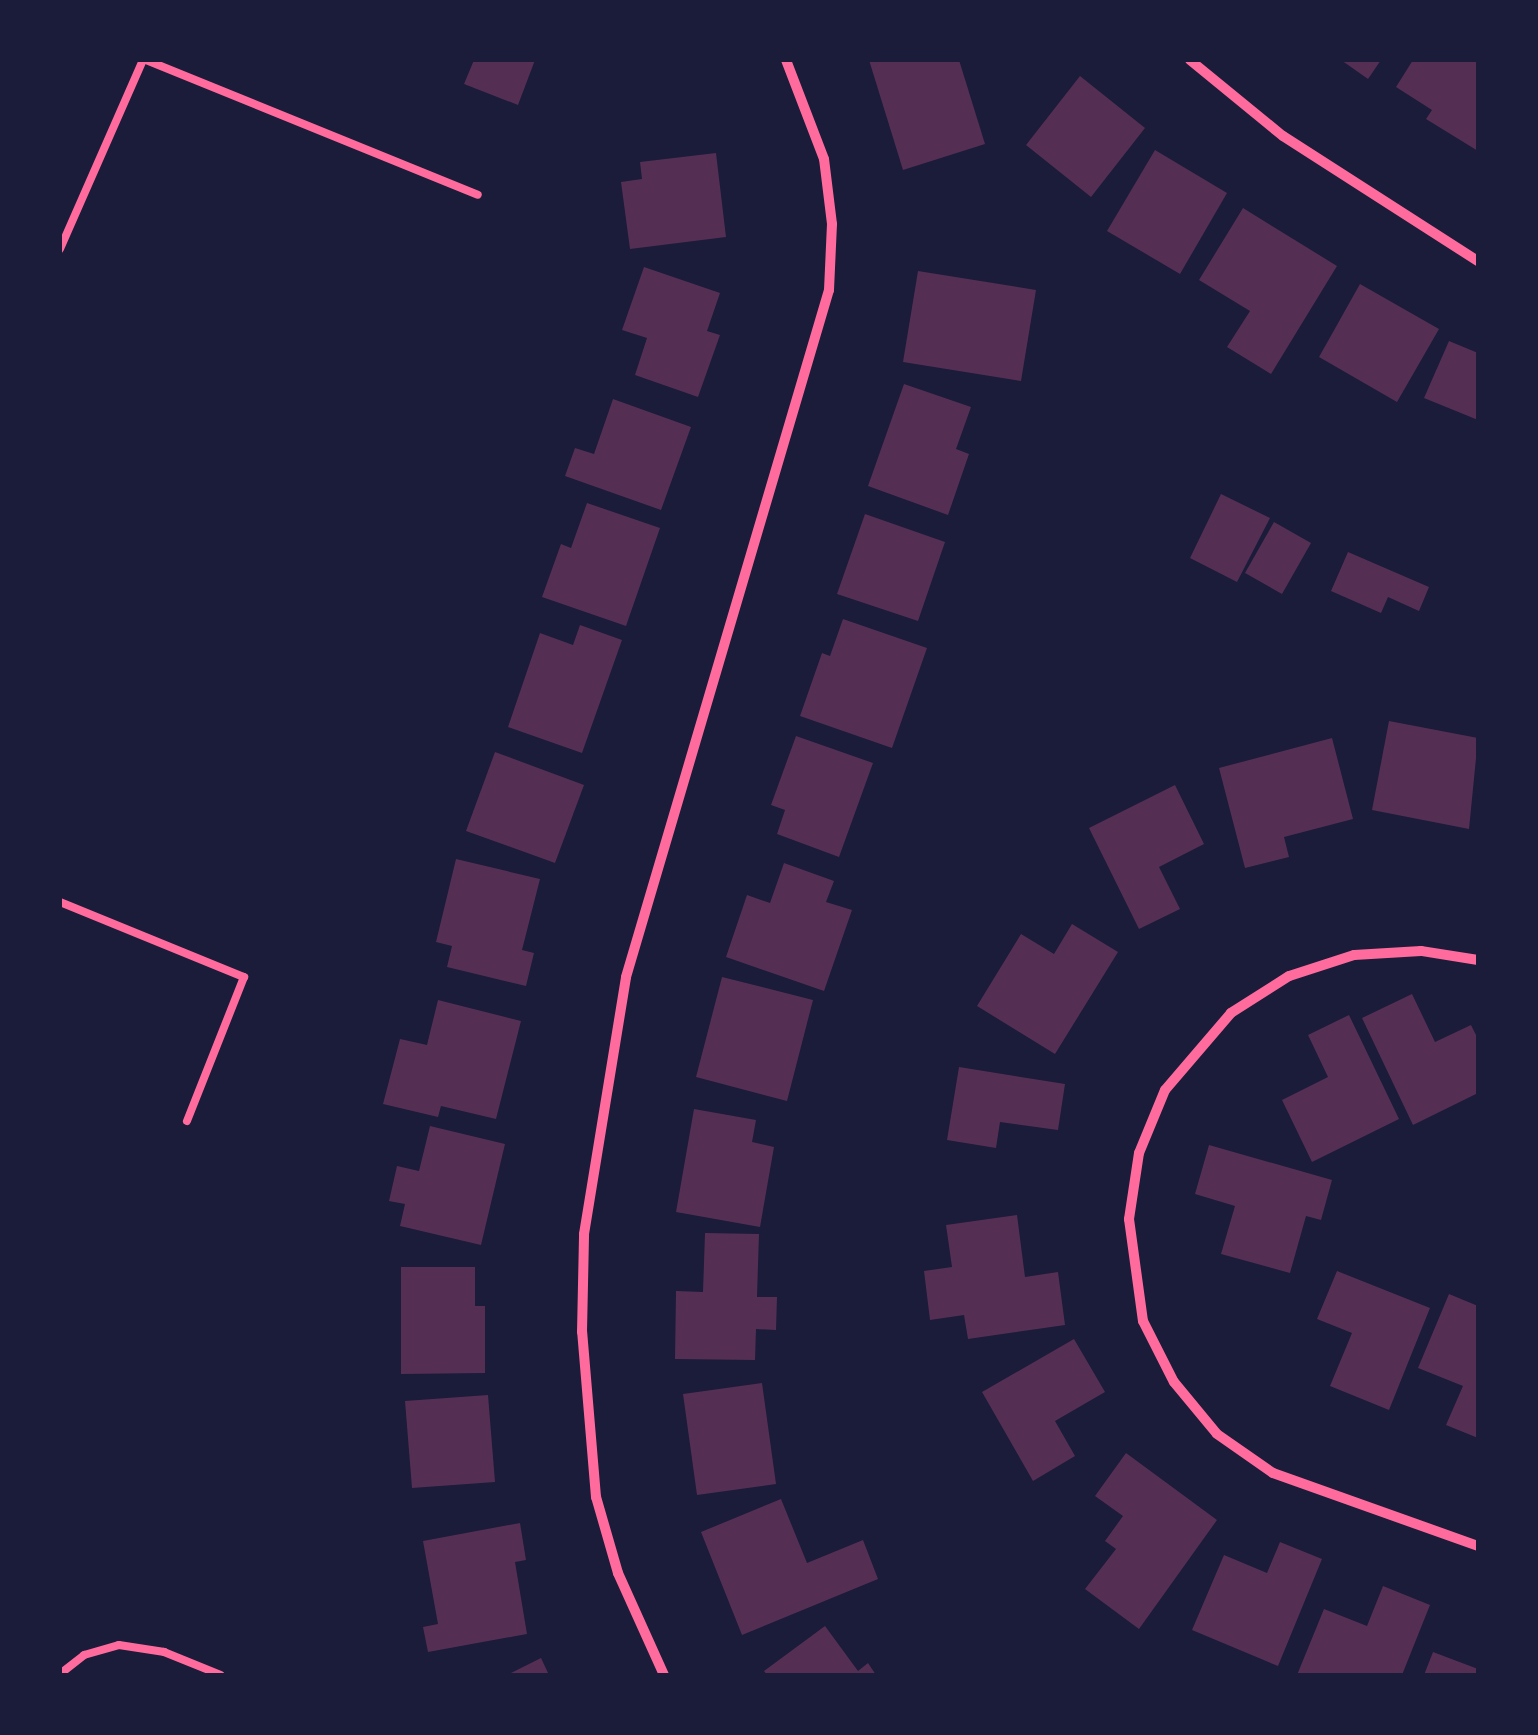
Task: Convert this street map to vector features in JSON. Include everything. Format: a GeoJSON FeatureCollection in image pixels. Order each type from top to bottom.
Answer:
{"type":"FeatureCollection","features":[{"type":"Feature","properties":{"kind":"street"},"geometry":{"type":"LineString","coordinates":[[664,1675],[618,1573],[596,1497],[582,1332],[584,1234],[626,976],[829,290],[832,224],[824,159],[786,60]]}},
{"type":"Feature","properties":{"kind":"street"},"geometry":{"type":"LineString","coordinates":[[1190,60],[1284,136],[1478,261]]}},
{"type":"Feature","properties":{"kind":"street"},"geometry":{"type":"LineString","coordinates":[[1478,960],[1421,951],[1354,955],[1288,976],[1231,1012],[1165,1090],[1139,1153],[1128,1220],[1143,1321],[1174,1382],[1217,1434],[1273,1474],[1478,1546]]}},
{"type":"Feature","properties":{"kind":"lane"},"geometry":{"type":"LineString","coordinates":[[60,249],[144,60],[478,195]]}},
{"type":"Feature","properties":{"kind":"lane"},"geometry":{"type":"LineString","coordinates":[[60,902],[244,977],[188,1121]]}},
{"type":"Feature","properties":{"kind":"lane"},"geometry":{"type":"LineString","coordinates":[[60,1674],[84,1655],[119,1645],[164,1652],[222,1675]]}},
{"type":"Feature","properties":{"kind":"building"},"geometry":{"type":"Polygon","coordinates":[[[474,60],[535,60],[518,105],[464,84],[474,60]]]}},
{"type":"Feature","properties":{"kind":"building"},"geometry":{"type":"Polygon","coordinates":[[[869,60],[959,60],[985,144],[903,170],[869,60]]]}},
{"type":"Feature","properties":{"kind":"building"},"geometry":{"type":"Polygon","coordinates":[[[1341,60],[1381,60],[1368,79],[1341,60]]]}},
{"type":"Feature","properties":{"kind":"building"},"geometry":{"type":"Polygon","coordinates":[[[1413,60],[1478,60],[1478,151],[1426,119],[1432,110],[1396,87],[1413,60]]]}},
{"type":"Feature","properties":{"kind":"building"},"geometry":{"type":"Polygon","coordinates":[[[1080,76],[1145,128],[1091,197],[1026,145],[1080,76]]]}},
{"type":"Feature","properties":{"kind":"building"},"geometry":{"type":"Polygon","coordinates":[[[1155,150],[1227,193],[1180,274],[1107,231],[1155,150]]]}},
{"type":"Feature","properties":{"kind":"building"},"geometry":{"type":"Polygon","coordinates":[[[716,153],[726,237],[630,249],[621,182],[642,179],[640,162],[716,153]]]}},
{"type":"Feature","properties":{"kind":"building"},"geometry":{"type":"Polygon","coordinates":[[[1243,208],[1337,266],[1271,374],[1227,347],[1250,311],[1199,280],[1243,208]]]}},
{"type":"Feature","properties":{"kind":"building"},"geometry":{"type":"Polygon","coordinates":[[[644,267],[720,293],[707,331],[720,335],[698,397],[635,375],[647,338],[622,330],[644,267]]]}},
{"type":"Feature","properties":{"kind":"building"},"geometry":{"type":"Polygon","coordinates":[[[918,271],[1036,290],[1021,381],[903,362],[918,271]]]}},
{"type":"Feature","properties":{"kind":"building"},"geometry":{"type":"Polygon","coordinates":[[[1360,284],[1439,329],[1397,402],[1319,357],[1360,284]]]}},
{"type":"Feature","properties":{"kind":"building"},"geometry":{"type":"Polygon","coordinates":[[[1449,341],[1478,353],[1478,420],[1424,398],[1449,341]]]}},
{"type":"Feature","properties":{"kind":"building"},"geometry":{"type":"Polygon","coordinates":[[[904,384],[971,407],[956,449],[969,454],[948,515],[868,486],[904,384]]]}},
{"type":"Feature","properties":{"kind":"building"},"geometry":{"type":"Polygon","coordinates":[[[613,399],[691,427],[661,510],[565,476],[575,448],[594,454],[613,399]]]}},
{"type":"Feature","properties":{"kind":"building"},"geometry":{"type":"Polygon","coordinates":[[[1221,494],[1270,518],[1237,582],[1190,558],[1221,494]]]}},
{"type":"Feature","properties":{"kind":"building"},"geometry":{"type":"Polygon","coordinates":[[[587,503],[660,528],[626,626],[542,597],[561,544],[571,548],[587,503]]]}},
{"type":"Feature","properties":{"kind":"building"},"geometry":{"type":"Polygon","coordinates":[[[865,514],[945,542],[918,621],[837,594],[865,514]]]}},
{"type":"Feature","properties":{"kind":"building"},"geometry":{"type":"Polygon","coordinates":[[[1274,522],[1311,543],[1282,594],[1245,573],[1274,522]]]}},
{"type":"Feature","properties":{"kind":"building"},"geometry":{"type":"Polygon","coordinates":[[[1348,552],[1429,587],[1419,611],[1388,597],[1381,613],[1331,591],[1348,552]]]}},
{"type":"Feature","properties":{"kind":"building"},"geometry":{"type":"Polygon","coordinates":[[[843,619],[927,648],[892,748],[800,716],[822,653],[830,656],[843,619]]]}},
{"type":"Feature","properties":{"kind":"building"},"geometry":{"type":"Polygon","coordinates":[[[580,625],[622,640],[582,753],[508,727],[540,633],[573,645],[580,625]]]}},
{"type":"Feature","properties":{"kind":"building"},"geometry":{"type":"Polygon","coordinates":[[[1389,721],[1478,738],[1469,829],[1372,810],[1389,721]]]}},
{"type":"Feature","properties":{"kind":"building"},"geometry":{"type":"Polygon","coordinates":[[[796,736],[873,763],[839,857],[777,834],[785,810],[771,805],[796,736]]]}},
{"type":"Feature","properties":{"kind":"building"},"geometry":{"type":"Polygon","coordinates":[[[1332,738],[1353,819],[1284,837],[1289,857],[1245,868],[1219,768],[1332,738]]]}},
{"type":"Feature","properties":{"kind":"building"},"geometry":{"type":"Polygon","coordinates":[[[495,752],[584,785],[555,863],[466,831],[495,752]]]}},
{"type":"Feature","properties":{"kind":"building"},"geometry":{"type":"Polygon","coordinates":[[[1175,785],[1204,844],[1159,867],[1180,909],[1139,929],[1089,828],[1175,785]]]}},
{"type":"Feature","properties":{"kind":"building"},"geometry":{"type":"Polygon","coordinates":[[[456,859],[540,879],[522,950],[534,953],[526,986],[447,967],[452,946],[436,942],[456,859]]]}},
{"type":"Feature","properties":{"kind":"building"},"geometry":{"type":"Polygon","coordinates":[[[784,863],[834,881],[826,902],[852,910],[824,991],[726,957],[747,895],[770,903],[784,863]]]}},
{"type":"Feature","properties":{"kind":"building"},"geometry":{"type":"Polygon","coordinates":[[[1072,924],[1118,952],[1055,1054],[977,1006],[1021,934],[1054,954],[1072,924]]]}},
{"type":"Feature","properties":{"kind":"building"},"geometry":{"type":"Polygon","coordinates":[[[722,977],[813,1000],[787,1101],[696,1077],[722,977]]]}},
{"type":"Feature","properties":{"kind":"building"},"geometry":{"type":"Polygon","coordinates":[[[1412,994],[1435,1042],[1471,1025],[1478,1039],[1478,1093],[1413,1125],[1362,1018],[1412,994]]]}},
{"type":"Feature","properties":{"kind":"building"},"geometry":{"type":"Polygon","coordinates":[[[438,1000],[521,1021],[496,1119],[441,1106],[438,1117],[383,1104],[400,1039],[427,1045],[438,1000]]]}},
{"type":"Feature","properties":{"kind":"building"},"geometry":{"type":"Polygon","coordinates":[[[1349,1015],[1399,1119],[1312,1162],[1282,1100],[1328,1077],[1308,1035],[1349,1015]]]}},
{"type":"Feature","properties":{"kind":"building"},"geometry":{"type":"Polygon","coordinates":[[[959,1067],[1065,1084],[1058,1130],[1000,1122],[996,1148],[947,1140],[959,1067]]]}},
{"type":"Feature","properties":{"kind":"building"},"geometry":{"type":"Polygon","coordinates":[[[694,1109],[756,1120],[752,1142],[774,1147],[760,1227],[676,1212],[694,1109]]]}},
{"type":"Feature","properties":{"kind":"building"},"geometry":{"type":"Polygon","coordinates":[[[430,1126],[505,1144],[481,1245],[400,1226],[405,1204],[389,1201],[397,1166],[419,1171],[430,1126]]]}},
{"type":"Feature","properties":{"kind":"building"},"geometry":{"type":"Polygon","coordinates":[[[1209,1145],[1332,1180],[1321,1220],[1306,1216],[1290,1273],[1221,1254],[1235,1206],[1195,1194],[1209,1145]]]}},
{"type":"Feature","properties":{"kind":"building"},"geometry":{"type":"Polygon","coordinates":[[[1017,1215],[1025,1277],[1058,1272],[1065,1325],[968,1339],[964,1315],[930,1320],[924,1271],[952,1267],[946,1225],[1017,1215]]]}},
{"type":"Feature","properties":{"kind":"building"},"geometry":{"type":"Polygon","coordinates":[[[705,1233],[759,1234],[757,1297],[777,1297],[776,1330],[756,1329],[755,1360],[675,1359],[676,1291],[703,1292],[705,1233]]]}},
{"type":"Feature","properties":{"kind":"building"},"geometry":{"type":"Polygon","coordinates":[[[401,1267],[475,1267],[475,1306],[485,1306],[485,1373],[401,1374],[401,1267]]]}},
{"type":"Feature","properties":{"kind":"building"},"geometry":{"type":"Polygon","coordinates":[[[1337,1271],[1430,1308],[1389,1410],[1330,1386],[1352,1333],[1317,1319],[1337,1271]]]}},
{"type":"Feature","properties":{"kind":"building"},"geometry":{"type":"Polygon","coordinates":[[[1449,1294],[1478,1306],[1478,1438],[1446,1425],[1463,1386],[1418,1368],[1449,1294]]]}},
{"type":"Feature","properties":{"kind":"building"},"geometry":{"type":"Polygon","coordinates":[[[1074,1339],[1105,1392],[1055,1421],[1075,1456],[1033,1481],[982,1392],[1074,1339]]]}},
{"type":"Feature","properties":{"kind":"building"},"geometry":{"type":"Polygon","coordinates":[[[762,1383],[776,1484],[697,1495],[683,1394],[762,1383]]]}},
{"type":"Feature","properties":{"kind":"building"},"geometry":{"type":"Polygon","coordinates":[[[488,1395],[495,1482],[412,1488],[405,1401],[488,1395]]]}},
{"type":"Feature","properties":{"kind":"building"},"geometry":{"type":"Polygon","coordinates":[[[1126,1453],[1217,1520],[1139,1629],[1085,1589],[1116,1549],[1105,1541],[1123,1516],[1095,1496],[1126,1453]]]}},
{"type":"Feature","properties":{"kind":"building"},"geometry":{"type":"Polygon","coordinates":[[[781,1499],[807,1563],[863,1540],[878,1579],[742,1635],[701,1532],[781,1499]]]}},
{"type":"Feature","properties":{"kind":"building"},"geometry":{"type":"Polygon","coordinates":[[[520,1523],[526,1560],[515,1562],[527,1634],[428,1652],[423,1627],[438,1624],[423,1541],[520,1523]]]}},
{"type":"Feature","properties":{"kind":"building"},"geometry":{"type":"Polygon","coordinates":[[[1280,1542],[1322,1559],[1278,1666],[1192,1630],[1224,1555],[1267,1573],[1280,1542]]]}},
{"type":"Feature","properties":{"kind":"building"},"geometry":{"type":"Polygon","coordinates":[[[1383,1586],[1430,1605],[1402,1675],[1297,1675],[1324,1609],[1367,1626],[1383,1586]]]}},
{"type":"Feature","properties":{"kind":"building"},"geometry":{"type":"Polygon","coordinates":[[[825,1626],[858,1671],[868,1663],[876,1675],[767,1675],[764,1671],[825,1626]]]}},
{"type":"Feature","properties":{"kind":"building"},"geometry":{"type":"Polygon","coordinates":[[[1433,1652],[1478,1669],[1478,1675],[1424,1675],[1433,1652]]]}},
{"type":"Feature","properties":{"kind":"building"},"geometry":{"type":"Polygon","coordinates":[[[541,1658],[549,1675],[507,1675],[541,1658]]]}}]}
